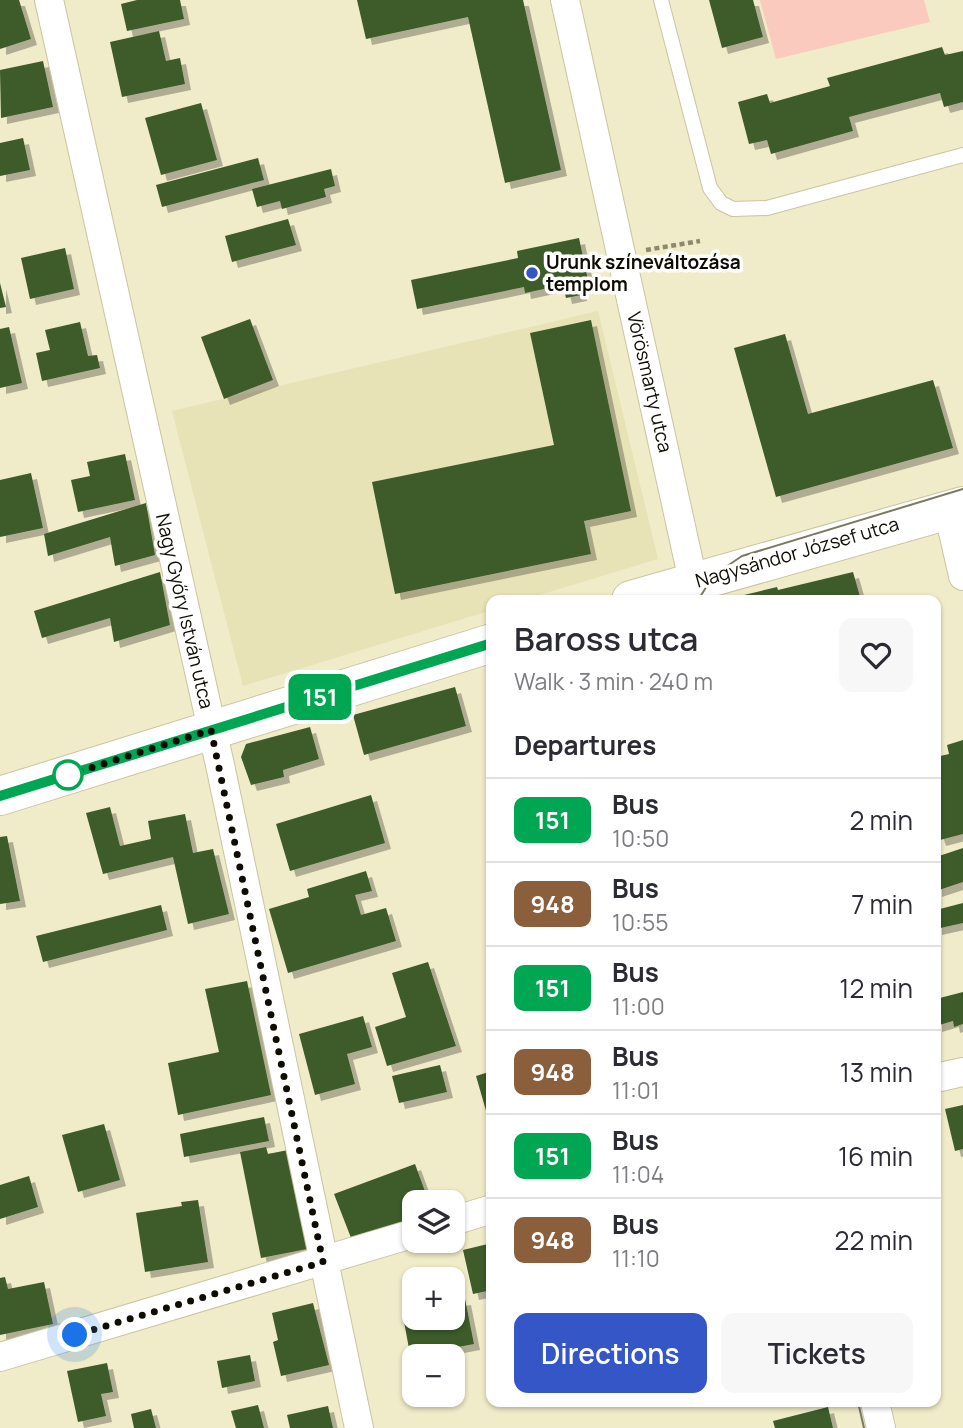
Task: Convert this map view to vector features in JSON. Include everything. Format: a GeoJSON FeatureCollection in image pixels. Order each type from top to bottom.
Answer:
{"type":"FeatureCollection","features":[{"type":"Feature","properties":{"kind":"street","name":"Nagy Győry István utca"},"geometry":{"type":"LineString","coordinates":[[49,0],[211,730],[359,1428]]}},
{"type":"Feature","properties":{"kind":"street","name":"Vörösmarty utca"},"geometry":{"type":"LineString","coordinates":[[565,0],[696,591]]}},
{"type":"Feature","properties":{"kind":"street"},"geometry":{"type":"LineString","coordinates":[[955,508],[963,576]]}},
{"type":"Feature","properties":{"kind":"street","name":"Nagysándor József utca"},"geometry":{"type":"LineString","coordinates":[[667,595],[696,591],[955,508]]}},
{"type":"Feature","properties":{"kind":"street"},"geometry":{"type":"LineString","coordinates":[[0,796],[486,645]]}},
{"type":"Feature","properties":{"kind":"street"},"geometry":{"type":"LineString","coordinates":[[941,1077],[963,1072]]}},
{"type":"Feature","properties":{"kind":"street"},"geometry":{"type":"LineString","coordinates":[[465,1217],[486,1211]]}},
{"type":"Feature","properties":{"kind":"street"},"geometry":{"type":"LineString","coordinates":[[0,1357],[402,1237]]}},
{"type":"Feature","properties":{"kind":"street"},"geometry":{"type":"LineString","coordinates":[[876,1407],[881,1428]]}},
{"type":"Feature","properties":{"kind":"lane"},"geometry":{"type":"LineString","coordinates":[[661,0],[710,188],[721,203],[733,209],[767,208],[963,155]]}},
{"type":"Feature","properties":{"kind":"path"},"geometry":{"type":"LineString","coordinates":[[637,252],[701,241]]}},
{"type":"Feature","properties":{"kind":"shaded area"},"geometry":{"type":"Polygon","coordinates":[[[760,0],[924,0],[930,22],[776,59],[760,0]]]}},
{"type":"Feature","properties":{"kind":"shaded area"},"geometry":{"type":"Polygon","coordinates":[[[598,311],[658,559],[539,595],[486,595],[486,612],[243,686],[172,411],[598,311]]]}},
{"type":"Feature","properties":{"kind":"building"},"geometry":{"type":"Polygon","coordinates":[[[0,0],[19,0],[31,39],[0,49],[0,0]]]}},
{"type":"Feature","properties":{"kind":"building"},"geometry":{"type":"Polygon","coordinates":[[[137,0],[180,0],[184,19],[127,31],[121,4],[137,0]]]}},
{"type":"Feature","properties":{"kind":"building"},"geometry":{"type":"Polygon","coordinates":[[[357,0],[523,0],[561,170],[505,183],[468,17],[366,39],[357,0]]]}},
{"type":"Feature","properties":{"kind":"building"},"geometry":{"type":"Polygon","coordinates":[[[709,0],[753,0],[763,37],[722,48],[709,0]]]}},
{"type":"Feature","properties":{"kind":"building"},"geometry":{"type":"Polygon","coordinates":[[[159,31],[166,61],[180,58],[185,84],[122,97],[110,42],[159,31]]]}},
{"type":"Feature","properties":{"kind":"building"},"geometry":{"type":"Polygon","coordinates":[[[942,47],[945,55],[963,51],[963,102],[944,107],[940,93],[849,117],[853,131],[771,154],[767,140],[749,144],[738,102],[767,94],[770,103],[830,86],[827,78],[942,47]]]}},
{"type":"Feature","properties":{"kind":"building"},"geometry":{"type":"Polygon","coordinates":[[[43,61],[53,107],[1,118],[0,70],[43,61]]]}},
{"type":"Feature","properties":{"kind":"building"},"geometry":{"type":"Polygon","coordinates":[[[201,103],[217,160],[161,175],[145,118],[201,103]]]}},
{"type":"Feature","properties":{"kind":"building"},"geometry":{"type":"Polygon","coordinates":[[[23,138],[30,170],[0,176],[0,143],[23,138]]]}},
{"type":"Feature","properties":{"kind":"building"},"geometry":{"type":"Polygon","coordinates":[[[258,158],[264,180],[162,207],[156,185],[258,158]]]}},
{"type":"Feature","properties":{"kind":"building"},"geometry":{"type":"Polygon","coordinates":[[[331,169],[335,186],[324,189],[326,197],[282,209],[280,201],[257,207],[252,189],[331,169]]]}},
{"type":"Feature","properties":{"kind":"building"},"geometry":{"type":"Polygon","coordinates":[[[288,219],[296,245],[232,262],[225,236],[288,219]]]}},
{"type":"Feature","properties":{"kind":"building","name":"Urunk színeváltozása templom"},"geometry":{"type":"Polygon","coordinates":[[[579,238],[588,280],[579,282],[581,295],[566,298],[563,285],[525,293],[524,287],[417,309],[411,280],[518,258],[517,251],[579,238]]]}},
{"type":"Feature","properties":{"kind":"building"},"geometry":{"type":"Polygon","coordinates":[[[65,248],[74,289],[30,299],[21,258],[65,248]]]}},
{"type":"Feature","properties":{"kind":"building"},"geometry":{"type":"Polygon","coordinates":[[[0,283],[6,307],[0,308],[0,283]]]}},
{"type":"Feature","properties":{"kind":"building"},"geometry":{"type":"Polygon","coordinates":[[[250,319],[273,380],[224,399],[201,337],[250,319]]]}},
{"type":"Feature","properties":{"kind":"building"},"geometry":{"type":"Polygon","coordinates":[[[591,320],[631,511],[584,521],[591,554],[395,594],[372,482],[554,445],[530,333],[591,320]]]}},
{"type":"Feature","properties":{"kind":"building"},"geometry":{"type":"Polygon","coordinates":[[[80,322],[88,356],[97,355],[100,368],[42,381],[36,353],[50,350],[45,330],[80,322]]]}},
{"type":"Feature","properties":{"kind":"building"},"geometry":{"type":"Polygon","coordinates":[[[9,327],[22,383],[0,388],[0,329],[9,327]]]}},
{"type":"Feature","properties":{"kind":"building"},"geometry":{"type":"Polygon","coordinates":[[[785,334],[808,414],[933,380],[953,448],[776,497],[734,348],[785,334]]]}},
{"type":"Feature","properties":{"kind":"building"},"geometry":{"type":"Polygon","coordinates":[[[125,454],[135,500],[78,512],[71,480],[90,476],[87,462],[125,454]]]}},
{"type":"Feature","properties":{"kind":"building"},"geometry":{"type":"Polygon","coordinates":[[[31,473],[43,528],[0,537],[0,480],[31,473]]]}},
{"type":"Feature","properties":{"kind":"building"},"geometry":{"type":"Polygon","coordinates":[[[146,503],[155,555],[115,566],[110,537],[48,556],[44,534],[146,503]]]}},
{"type":"Feature","properties":{"kind":"building"},"geometry":{"type":"Polygon","coordinates":[[[160,572],[170,625],[114,642],[110,618],[42,638],[34,611],[160,572]]]}},
{"type":"Feature","properties":{"kind":"building"},"geometry":{"type":"Polygon","coordinates":[[[853,572],[860,595],[744,595],[777,587],[778,590],[853,572]]]}},
{"type":"Feature","properties":{"kind":"building"},"geometry":{"type":"Polygon","coordinates":[[[455,687],[466,726],[364,755],[353,715],[455,687]]]}},
{"type":"Feature","properties":{"kind":"building"},"geometry":{"type":"Polygon","coordinates":[[[310,727],[319,759],[283,770],[284,777],[251,785],[241,757],[246,744],[310,727]]]}},
{"type":"Feature","properties":{"kind":"building"},"geometry":{"type":"Polygon","coordinates":[[[963,740],[963,834],[941,840],[941,756],[949,754],[947,745],[963,740]]]}},
{"type":"Feature","properties":{"kind":"building"},"geometry":{"type":"Polygon","coordinates":[[[371,795],[385,843],[290,871],[276,824],[371,795]]]}},
{"type":"Feature","properties":{"kind":"building"},"geometry":{"type":"Polygon","coordinates":[[[110,807],[120,846],[151,839],[148,821],[185,814],[193,853],[213,849],[229,914],[188,924],[173,857],[103,874],[86,813],[110,807]]]}},
{"type":"Feature","properties":{"kind":"building"},"geometry":{"type":"Polygon","coordinates":[[[7,836],[20,901],[0,904],[0,837],[7,836]]]}},
{"type":"Feature","properties":{"kind":"building"},"geometry":{"type":"Polygon","coordinates":[[[963,848],[963,882],[941,889],[941,855],[963,848]]]}},
{"type":"Feature","properties":{"kind":"building"},"geometry":{"type":"Polygon","coordinates":[[[366,871],[372,891],[355,895],[361,915],[386,908],[396,941],[288,973],[269,909],[309,897],[307,889],[366,871]]]}},
{"type":"Feature","properties":{"kind":"building"},"geometry":{"type":"Polygon","coordinates":[[[963,903],[963,923],[941,928],[941,909],[963,903]]]}},
{"type":"Feature","properties":{"kind":"building"},"geometry":{"type":"Polygon","coordinates":[[[161,905],[167,930],[43,962],[36,936],[161,905]]]}},
{"type":"Feature","properties":{"kind":"building"},"geometry":{"type":"Polygon","coordinates":[[[428,962],[456,1046],[387,1066],[375,1027],[406,1017],[392,973],[428,962]]]}},
{"type":"Feature","properties":{"kind":"building"},"geometry":{"type":"Polygon","coordinates":[[[247,981],[271,1095],[178,1115],[168,1063],[219,1052],[205,989],[247,981]]]}},
{"type":"Feature","properties":{"kind":"building"},"geometry":{"type":"Polygon","coordinates":[[[963,992],[963,1024],[954,1027],[953,1021],[941,1025],[941,998],[963,992]]]}},
{"type":"Feature","properties":{"kind":"building"},"geometry":{"type":"Polygon","coordinates":[[[363,1016],[372,1047],[347,1054],[355,1084],[315,1095],[299,1034],[363,1016]]]}},
{"type":"Feature","properties":{"kind":"building"},"geometry":{"type":"Polygon","coordinates":[[[440,1065],[447,1092],[399,1103],[392,1076],[440,1065]]]}},
{"type":"Feature","properties":{"kind":"building"},"geometry":{"type":"Polygon","coordinates":[[[486,1073],[486,1111],[476,1076],[486,1073]]]}},
{"type":"Feature","properties":{"kind":"building"},"geometry":{"type":"Polygon","coordinates":[[[963,1105],[963,1149],[955,1151],[945,1109],[963,1105]]]}},
{"type":"Feature","properties":{"kind":"building"},"geometry":{"type":"Polygon","coordinates":[[[264,1117],[269,1141],[184,1157],[180,1134],[264,1117]]]}},
{"type":"Feature","properties":{"kind":"building"},"geometry":{"type":"Polygon","coordinates":[[[104,1124],[120,1180],[78,1192],[62,1135],[104,1124]]]}},
{"type":"Feature","properties":{"kind":"building"},"geometry":{"type":"Polygon","coordinates":[[[266,1147],[268,1154],[288,1150],[307,1249],[261,1258],[240,1152],[266,1147]]]}},
{"type":"Feature","properties":{"kind":"building"},"geometry":{"type":"Polygon","coordinates":[[[415,1164],[425,1190],[402,1190],[402,1225],[353,1243],[334,1194],[415,1164]]]}},
{"type":"Feature","properties":{"kind":"building"},"geometry":{"type":"Polygon","coordinates":[[[29,1176],[38,1207],[0,1219],[0,1185],[29,1176]]]}},
{"type":"Feature","properties":{"kind":"building"},"geometry":{"type":"Polygon","coordinates":[[[198,1200],[208,1262],[145,1272],[136,1213],[182,1206],[181,1202],[198,1200]]]}},
{"type":"Feature","properties":{"kind":"building"},"geometry":{"type":"Polygon","coordinates":[[[486,1244],[486,1291],[473,1294],[464,1253],[465,1250],[486,1244]]]}},
{"type":"Feature","properties":{"kind":"building"},"geometry":{"type":"Polygon","coordinates":[[[5,1277],[8,1289],[44,1282],[53,1324],[0,1335],[0,1278],[5,1277]]]}},
{"type":"Feature","properties":{"kind":"building"},"geometry":{"type":"Polygon","coordinates":[[[465,1299],[474,1344],[408,1344],[406,1330],[465,1330],[465,1299]]]}},
{"type":"Feature","properties":{"kind":"building"},"geometry":{"type":"Polygon","coordinates":[[[313,1303],[329,1365],[281,1376],[273,1342],[278,1340],[272,1313],[313,1303]]]}},
{"type":"Feature","properties":{"kind":"building"},"geometry":{"type":"Polygon","coordinates":[[[250,1355],[255,1381],[222,1388],[217,1361],[250,1355]]]}},
{"type":"Feature","properties":{"kind":"building"},"geometry":{"type":"Polygon","coordinates":[[[107,1363],[113,1392],[101,1394],[106,1416],[78,1422],[67,1371],[107,1363]]]}},
{"type":"Feature","properties":{"kind":"building"},"geometry":{"type":"Polygon","coordinates":[[[258,1405],[264,1428],[236,1428],[231,1411],[258,1405]]]}},
{"type":"Feature","properties":{"kind":"building"},"geometry":{"type":"Polygon","coordinates":[[[328,1406],[333,1428],[290,1428],[287,1415],[328,1406]]]}},
{"type":"Feature","properties":{"kind":"building"},"geometry":{"type":"Polygon","coordinates":[[[828,1407],[833,1428],[775,1428],[773,1421],[828,1407]]]}},
{"type":"Feature","properties":{"kind":"building"},"geometry":{"type":"Polygon","coordinates":[[[151,1409],[156,1428],[134,1428],[131,1414],[151,1409]]]}},
{"type":"Feature","properties":{"kind":"tram line"},"geometry":{"type":"LineString","coordinates":[[701,595],[714,575],[742,556],[963,489]]}},
{"type":"Feature","properties":{"kind":"tram line"},"geometry":{"type":"LineString","coordinates":[[859,1407],[864,1428]]}},
{"type":"Feature","properties":{"kind":"bus line","name":"151"},"geometry":{"type":"LineString","coordinates":[[0,796],[486,645]]}},
{"type":"Feature","properties":{"kind":"place","name":"Urunk színeváltozása templom"},"geometry":{"type":"Point","coordinates":[532,273]}},
{"type":"Feature","properties":{"kind":"route"},"geometry":{"type":"LineString","coordinates":[[68,775],[211,730],[323,1262],[75,1335]]}}]}
